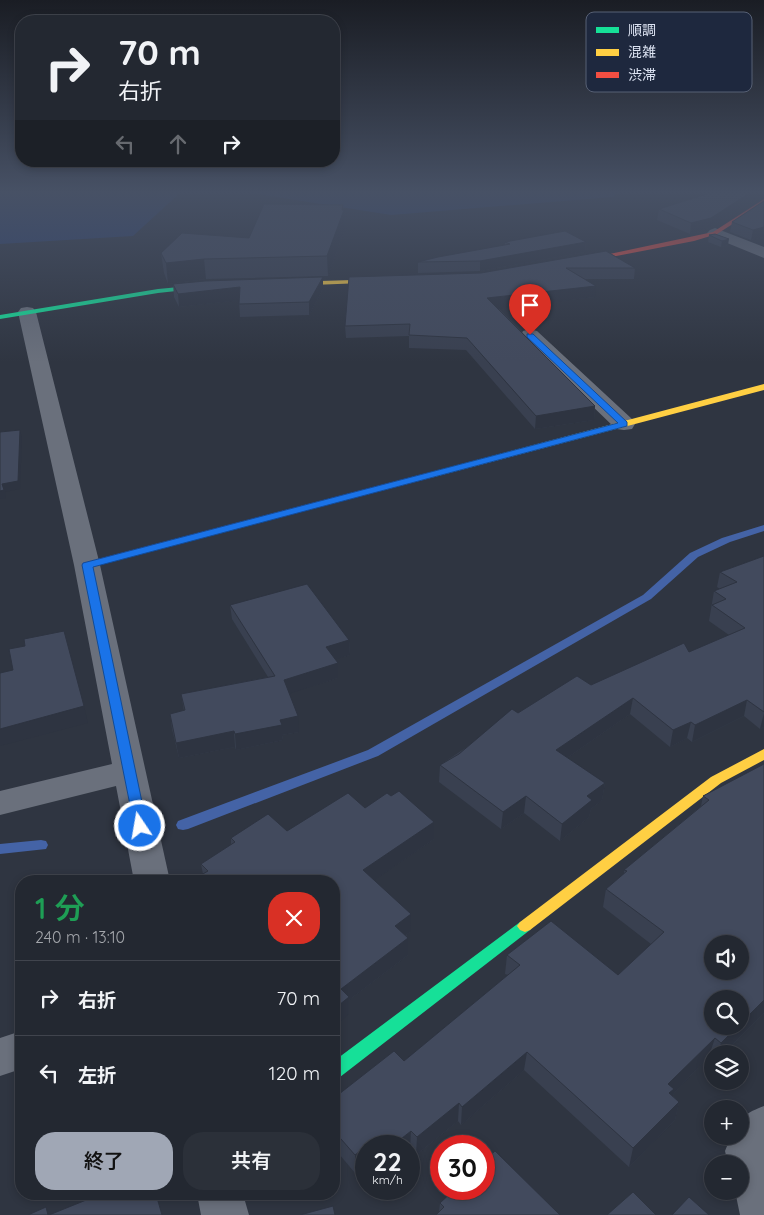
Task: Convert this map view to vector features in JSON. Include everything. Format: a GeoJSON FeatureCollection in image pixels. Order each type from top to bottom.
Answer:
{"type":"FeatureCollection","features":[{"type":"Feature","properties":{"kind":"street"},"geometry":{"type":"LineString","coordinates":[[561,264],[646,249]]}},
{"type":"Feature","properties":{"kind":"street"},"geometry":{"type":"LineString","coordinates":[[752,249],[764,254]]}},
{"type":"Feature","properties":{"kind":"street"},"geometry":{"type":"LineString","coordinates":[[274,284],[400,281]]}},
{"type":"Feature","properties":{"kind":"street"},"geometry":{"type":"LineString","coordinates":[[0,317],[158,291],[225,286]]}},
{"type":"Feature","properties":{"kind":"street"},"geometry":{"type":"LineString","coordinates":[[28,312],[87,565],[151,875]]}},
{"type":"Feature","properties":{"kind":"street"},"geometry":{"type":"LineString","coordinates":[[530,335],[624,424]]}},
{"type":"Feature","properties":{"kind":"street"},"geometry":{"type":"LineString","coordinates":[[87,565],[764,387]]}},
{"type":"Feature","properties":{"kind":"street"},"geometry":{"type":"LineString","coordinates":[[340,1066],[716,780],[764,754]]}},
{"type":"Feature","properties":{"kind":"street"},"geometry":{"type":"LineString","coordinates":[[0,803],[128,772]]}},
{"type":"Feature","properties":{"kind":"street"},"geometry":{"type":"LineString","coordinates":[[0,1057],[15,1052]]}},
{"type":"Feature","properties":{"kind":"street"},"geometry":{"type":"LineString","coordinates":[[764,1127],[747,1151],[764,1215]]}},
{"type":"Feature","properties":{"kind":"street"},"geometry":{"type":"LineString","coordinates":[[221,1200],[224,1215]]}},
{"type":"Feature","properties":{"kind":"building"},"geometry":{"type":"Polygon","coordinates":[[[166,249],[330,249],[327,256],[204,259],[166,263],[161,253],[166,249]]]}},
{"type":"Feature","properties":{"kind":"building"},"geometry":{"type":"Polygon","coordinates":[[[484,249],[549,249],[480,261],[418,262],[484,249]]]}},
{"type":"Feature","properties":{"kind":"building"},"geometry":{"type":"Polygon","coordinates":[[[606,251],[635,268],[566,268],[596,286],[487,298],[595,406],[536,416],[467,338],[409,335],[410,324],[345,326],[349,277],[481,273],[606,251]]]}},
{"type":"Feature","properties":{"kind":"building"},"geometry":{"type":"Polygon","coordinates":[[[323,277],[309,302],[239,304],[240,287],[178,294],[173,284],[205,281],[323,277]]]}},
{"type":"Feature","properties":{"kind":"building"},"geometry":{"type":"Polygon","coordinates":[[[20,430],[18,481],[2,484],[4,490],[0,491],[0,432],[20,430]]]}},
{"type":"Feature","properties":{"kind":"building"},"geometry":{"type":"Polygon","coordinates":[[[764,556],[764,712],[747,700],[695,725],[691,722],[673,730],[633,698],[556,750],[605,783],[587,796],[592,800],[562,824],[526,796],[503,812],[440,765],[459,754],[512,709],[518,713],[577,676],[591,685],[684,643],[689,652],[745,628],[712,605],[726,599],[714,591],[737,582],[720,572],[764,556]]]}},
{"type":"Feature","properties":{"kind":"building"},"geometry":{"type":"Polygon","coordinates":[[[307,584],[349,640],[326,647],[338,663],[284,680],[298,716],[280,720],[282,725],[235,734],[234,731],[176,743],[170,714],[185,710],[181,694],[275,676],[230,605],[307,584]]]}},
{"type":"Feature","properties":{"kind":"building"},"geometry":{"type":"Polygon","coordinates":[[[64,631],[84,706],[0,729],[0,673],[13,670],[9,649],[25,646],[24,639],[64,631]]]}},
{"type":"Feature","properties":{"kind":"building"},"geometry":{"type":"Polygon","coordinates":[[[764,764],[764,1000],[749,1015],[749,990],[704,990],[704,1035],[729,1035],[721,1043],[715,1038],[708,1045],[704,1045],[704,1049],[668,1084],[674,1089],[669,1093],[679,1102],[633,1148],[527,1052],[462,1107],[459,1103],[419,1135],[415,1135],[411,1131],[406,1135],[355,1135],[355,1155],[340,1138],[340,1093],[394,1051],[404,1061],[520,965],[507,955],[551,921],[618,975],[664,932],[606,889],[627,871],[624,870],[709,800],[703,796],[764,764]]]}},
{"type":"Feature","properties":{"kind":"building"},"geometry":{"type":"Polygon","coordinates":[[[399,791],[434,822],[363,870],[411,914],[395,926],[408,938],[341,989],[349,997],[340,1004],[340,875],[201,875],[208,871],[201,864],[235,842],[231,838],[268,814],[287,831],[348,793],[365,808],[387,793],[391,796],[399,791]]]}},
{"type":"Feature","properties":{"kind":"building"},"geometry":{"type":"Polygon","coordinates":[[[495,1151],[560,1215],[436,1215],[444,1207],[440,1203],[443,1200],[495,1200],[495,1151]]]}},
{"type":"Feature","properties":{"kind":"building"},"geometry":{"type":"Polygon","coordinates":[[[633,1192],[656,1215],[607,1215],[633,1192]]]}},
{"type":"Feature","properties":{"kind":"building"},"geometry":{"type":"Polygon","coordinates":[[[689,1197],[709,1215],[672,1215],[689,1197]]]}},
{"type":"Feature","properties":{"kind":"building"},"geometry":{"type":"Polygon","coordinates":[[[86,1200],[158,1200],[162,1215],[49,1215],[86,1200]]]}},
{"type":"Feature","properties":{"kind":"building"},"geometry":{"type":"Polygon","coordinates":[[[333,1206],[335,1215],[300,1215],[333,1206]]]}},
{"type":"Feature","properties":{"kind":"building"},"geometry":{"type":"Polygon","coordinates":[[[46,1207],[48,1215],[28,1215],[46,1207]]]}},
{"type":"Feature","properties":{"kind":"waterway"},"geometry":{"type":"LineString","coordinates":[[183,825],[373,753],[647,597],[694,555],[726,540],[764,528]]}},
{"type":"Feature","properties":{"kind":"waterway"},"geometry":{"type":"LineString","coordinates":[[0,849],[41,845]]}},
{"type":"Feature","properties":{"kind":"traffic: fast"},"geometry":{"type":"LineString","coordinates":[[0,317],[158,291],[211,286]]}},
{"type":"Feature","properties":{"kind":"traffic: fast"},"geometry":{"type":"LineString","coordinates":[[340,1066],[525,926]]}},
{"type":"Feature","properties":{"kind":"traffic: slow"},"geometry":{"type":"LineString","coordinates":[[287,284],[386,281]]}},
{"type":"Feature","properties":{"kind":"traffic: slow"},"geometry":{"type":"LineString","coordinates":[[427,476],[764,387]]}},
{"type":"Feature","properties":{"kind":"traffic: slow"},"geometry":{"type":"LineString","coordinates":[[525,926],[716,780],[764,754]]}},
{"type":"Feature","properties":{"kind":"traffic: jam"},"geometry":{"type":"LineString","coordinates":[[575,262],[644,249]]}},
{"type":"Feature","properties":{"kind":"traffic: jam"},"geometry":{"type":"LineString","coordinates":[[87,565],[427,476]]}},
{"type":"Feature","properties":{"kind":"route"},"geometry":{"type":"LineString","coordinates":[[140,826],[87,565],[624,424],[530,335]]}}]}
